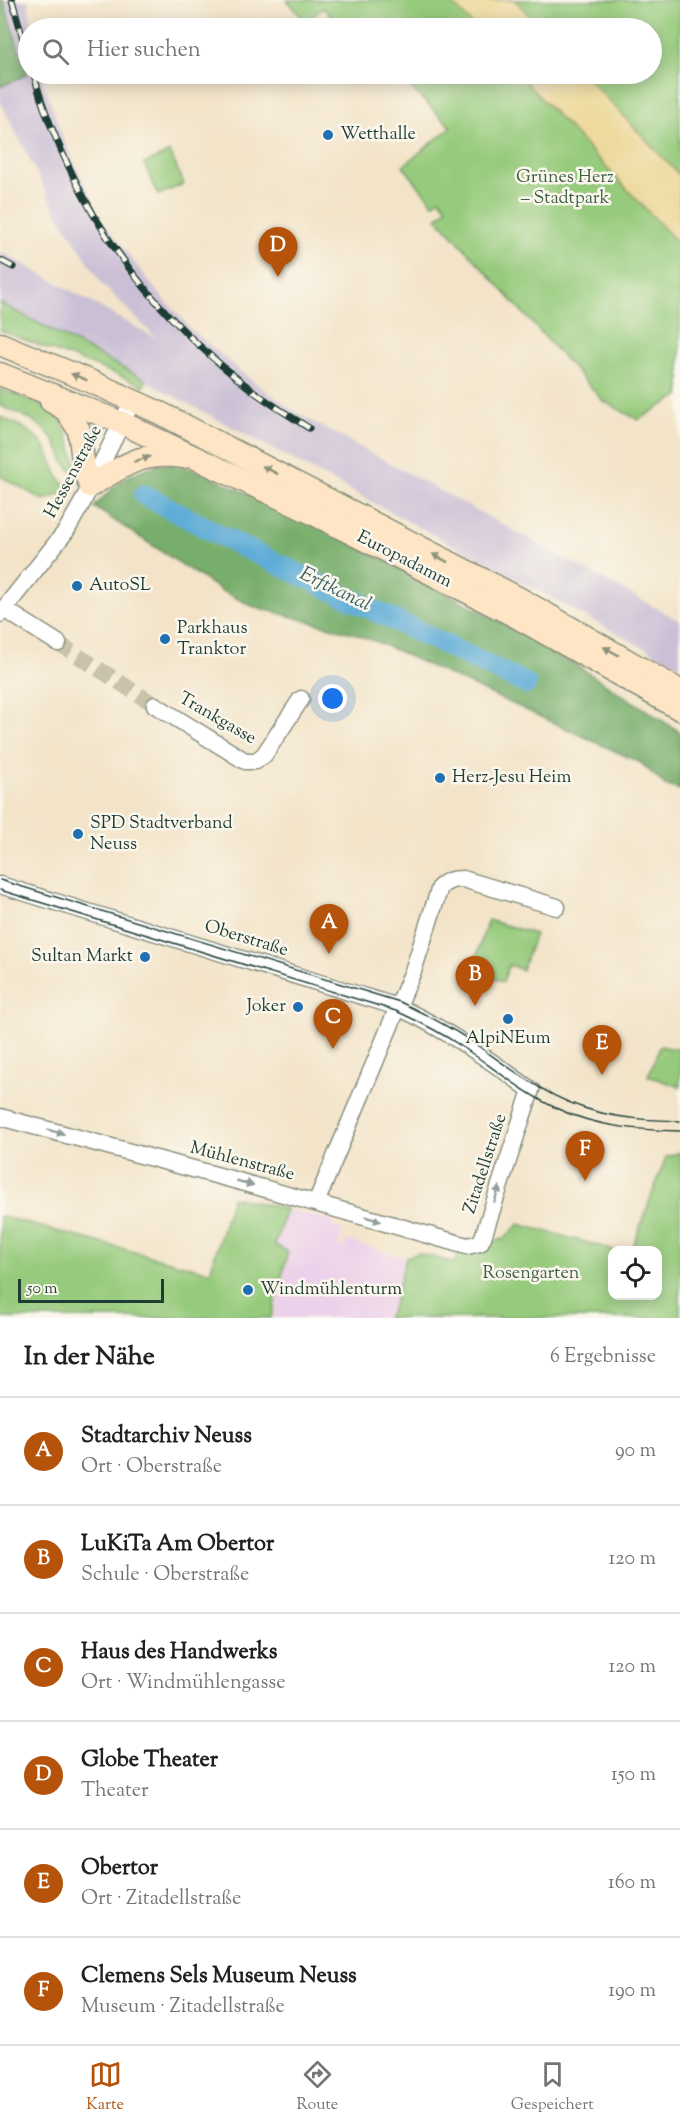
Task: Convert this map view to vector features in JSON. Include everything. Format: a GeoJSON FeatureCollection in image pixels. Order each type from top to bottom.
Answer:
{"type":"FeatureCollection","features":[{"type":"Feature","properties":{"kind":"main road","name":"Europadamm"},"geometry":{"type":"LineString","coordinates":[[0,344],[133,400],[522,600],[680,691]]}},
{"type":"Feature","properties":{"kind":"main road","name":"Europadamm"},"geometry":{"type":"LineString","coordinates":[[0,375],[122,423],[206,461],[515,616],[680,709]]}},
{"type":"Feature","properties":{"kind":"main road"},"geometry":{"type":"LineString","coordinates":[[39,390],[51,402],[66,410],[74,420],[79,430],[84,468],[90,486],[143,457],[165,455],[206,461]]}},
{"type":"Feature","properties":{"kind":"main road"},"geometry":{"type":"LineString","coordinates":[[515,616],[680,724]]}},
{"type":"Feature","properties":{"kind":"street","name":"Hessenstraße"},"geometry":{"type":"LineString","coordinates":[[2,612],[66,531],[133,400]]}},
{"type":"Feature","properties":{"kind":"street"},"geometry":{"type":"LineString","coordinates":[[2,612],[58,644]]}},
{"type":"Feature","properties":{"kind":"street","name":"Trankgasse"},"geometry":{"type":"LineString","coordinates":[[155,705],[245,761],[256,761],[264,755],[301,699]]}},
{"type":"Feature","properties":{"kind":"street"},"geometry":{"type":"LineString","coordinates":[[316,1203],[413,971],[440,887],[454,879],[463,879],[557,907]]}},
{"type":"Feature","properties":{"kind":"street","name":"Oberstraße"},"geometry":{"type":"LineString","coordinates":[[0,885],[398,1007],[432,1023],[462,1041],[531,1090]]}},
{"type":"Feature","properties":{"kind":"street","name":"Zitadellstraße"},"geometry":{"type":"LineString","coordinates":[[474,1246],[480,1243],[483,1237],[531,1090]]}},
{"type":"Feature","properties":{"kind":"street","name":"Mühlenstraße"},"geometry":{"type":"LineString","coordinates":[[0,1116],[467,1246],[474,1246]]}},
{"type":"Feature","properties":{"kind":"shaded area"},"geometry":{"type":"Polygon","coordinates":[[[3,0],[28,0],[31,18],[18,18],[18,46],[3,0]]]}},
{"type":"Feature","properties":{"kind":"shaded area"},"geometry":{"type":"Polygon","coordinates":[[[18,78],[18,84],[44,84],[63,139],[101,219],[155,289],[191,329],[250,379],[299,414],[680,621],[680,667],[0,303],[0,251],[157,339],[102,284],[55,209],[0,101],[0,87],[18,78]]]}},
{"type":"Feature","properties":{"kind":"shaded area"},"geometry":{"type":"Polygon","coordinates":[[[287,1209],[334,1221],[333,1227],[343,1230],[339,1246],[344,1248],[346,1240],[404,1258],[391,1309],[384,1318],[273,1318],[289,1252],[276,1245],[287,1209]]]}},
{"type":"Feature","properties":{"kind":"green space"},"geometry":{"type":"Polygon","coordinates":[[[0,0],[3,0],[18,46],[18,78],[0,87],[0,0]]]}},
{"type":"Feature","properties":{"kind":"green space","name":"Grünes Herz – Stadtpark"},"geometry":{"type":"Polygon","coordinates":[[[287,0],[680,0],[680,395],[638,420],[603,401],[437,218],[447,208],[440,199],[433,204],[403,166],[451,127],[407,84],[662,84],[662,18],[334,18],[323,8],[311,18],[303,18],[287,0]]]}},
{"type":"Feature","properties":{"kind":"green space"},"geometry":{"type":"Polygon","coordinates":[[[170,152],[184,184],[158,195],[144,164],[170,152]]]}},
{"type":"Feature","properties":{"kind":"green space"},"geometry":{"type":"Polygon","coordinates":[[[0,303],[146,380],[144,386],[0,330],[0,303]]]}},
{"type":"Feature","properties":{"kind":"green space"},"geometry":{"type":"Polygon","coordinates":[[[0,389],[36,402],[59,418],[68,436],[77,467],[73,472],[66,465],[56,443],[42,427],[0,406],[0,389]]]}},
{"type":"Feature","properties":{"kind":"green space"},"geometry":{"type":"Polygon","coordinates":[[[0,417],[22,427],[36,437],[44,447],[60,478],[69,488],[61,494],[43,500],[0,476],[0,417]]]}},
{"type":"Feature","properties":{"kind":"green space"},"geometry":{"type":"Polygon","coordinates":[[[170,464],[197,470],[326,530],[545,645],[680,732],[680,790],[665,785],[641,763],[384,645],[356,634],[252,606],[222,591],[94,507],[127,477],[146,468],[170,464]],[[148,490],[142,499],[237,551],[525,690],[530,678],[242,540],[148,490]]]}},
{"type":"Feature","properties":{"kind":"green space"},"geometry":{"type":"Polygon","coordinates":[[[488,920],[535,934],[522,970],[509,965],[503,982],[472,970],[488,920]]]}},
{"type":"Feature","properties":{"kind":"green space"},"geometry":{"type":"Polygon","coordinates":[[[660,1046],[680,1050],[680,1087],[648,1076],[660,1046]]]}},
{"type":"Feature","properties":{"kind":"green space","name":"Rosengarten"},"geometry":{"type":"Polygon","coordinates":[[[680,1152],[680,1318],[386,1318],[392,1310],[406,1257],[418,1253],[455,1263],[458,1250],[503,1239],[519,1224],[608,1248],[608,1300],[662,1300],[662,1246],[634,1246],[634,1243],[666,1157],[680,1152]]]}},
{"type":"Feature","properties":{"kind":"green space"},"geometry":{"type":"Polygon","coordinates":[[[232,1197],[286,1209],[275,1245],[288,1252],[271,1318],[0,1318],[0,1216],[210,1272],[232,1197]]]}},
{"type":"Feature","properties":{"kind":"sand"},"geometry":{"type":"Polygon","coordinates":[[[449,0],[515,0],[532,18],[466,18],[449,0]]]}},
{"type":"Feature","properties":{"kind":"sand"},"geometry":{"type":"Polygon","coordinates":[[[527,84],[593,84],[680,176],[680,245],[527,84]]]}},
{"type":"Feature","properties":{"kind":"waterway","name":"Erftkanal"},"geometry":{"type":"LineString","coordinates":[[144,495],[239,545],[526,684]]}},
{"type":"Feature","properties":{"kind":"tunnel"},"geometry":{"type":"LineString","coordinates":[[58,643],[155,705]]}},
{"type":"Feature","properties":{"kind":"tram line"},"geometry":{"type":"LineString","coordinates":[[0,880],[400,1002],[460,1034],[544,1090],[576,1105],[615,1116],[680,1121]]}},
{"type":"Feature","properties":{"kind":"tram line"},"geometry":{"type":"LineString","coordinates":[[0,890],[396,1011],[453,1041],[533,1095],[573,1115],[603,1124],[649,1130],[680,1131]]}},
{"type":"Feature","properties":{"kind":"railway"},"geometry":{"type":"LineString","coordinates":[[12,0],[18,21]]}},
{"type":"Feature","properties":{"kind":"railway"},"geometry":{"type":"LineString","coordinates":[[37,84],[53,130],[84,197],[102,229],[145,288],[169,315],[223,366],[252,390],[309,428]]}},
{"type":"Feature","properties":{"kind":"railway"},"geometry":{"type":"LineString","coordinates":[[0,260],[13,267]]}},
{"type":"Feature","properties":{"kind":"place","name":"Wetthalle"},"geometry":{"type":"Point","coordinates":[328,135]}},
{"type":"Feature","properties":{"kind":"place","name":"Globe Theater"},"geometry":{"type":"Point","coordinates":[278,277]}},
{"type":"Feature","properties":{"kind":"place","name":"AutoSL"},"geometry":{"type":"Point","coordinates":[77,586]}},
{"type":"Feature","properties":{"kind":"place","name":"Parkhaus Tranktor"},"geometry":{"type":"Point","coordinates":[165,639]}},
{"type":"Feature","properties":{"kind":"place","name":"Herz-Jesu Heim"},"geometry":{"type":"Point","coordinates":[440,778]}},
{"type":"Feature","properties":{"kind":"place","name":"SPD Stadtverband Neuss"},"geometry":{"type":"Point","coordinates":[78,834]}},
{"type":"Feature","properties":{"kind":"place","name":"Stadtarchiv Neuss"},"geometry":{"type":"Point","coordinates":[329,954]}},
{"type":"Feature","properties":{"kind":"place","name":"Sultan Markt"},"geometry":{"type":"Point","coordinates":[145,957]}},
{"type":"Feature","properties":{"kind":"place","name":"LuKiTa Am Obertor"},"geometry":{"type":"Point","coordinates":[475,1006]}},
{"type":"Feature","properties":{"kind":"place","name":"Joker"},"geometry":{"type":"Point","coordinates":[298,1007]}},
{"type":"Feature","properties":{"kind":"place","name":"AlpiNEum"},"geometry":{"type":"Point","coordinates":[508,1019]}},
{"type":"Feature","properties":{"kind":"place","name":"Haus des Handwerks"},"geometry":{"type":"Point","coordinates":[333,1049]}},
{"type":"Feature","properties":{"kind":"place","name":"Obertor"},"geometry":{"type":"Point","coordinates":[602,1075]}},
{"type":"Feature","properties":{"kind":"place","name":"Clemens Sels Museum Neuss"},"geometry":{"type":"Point","coordinates":[585,1181]}},
{"type":"Feature","properties":{"kind":"place","name":"Windmühlenturm"},"geometry":{"type":"Point","coordinates":[248,1290]}}]}
